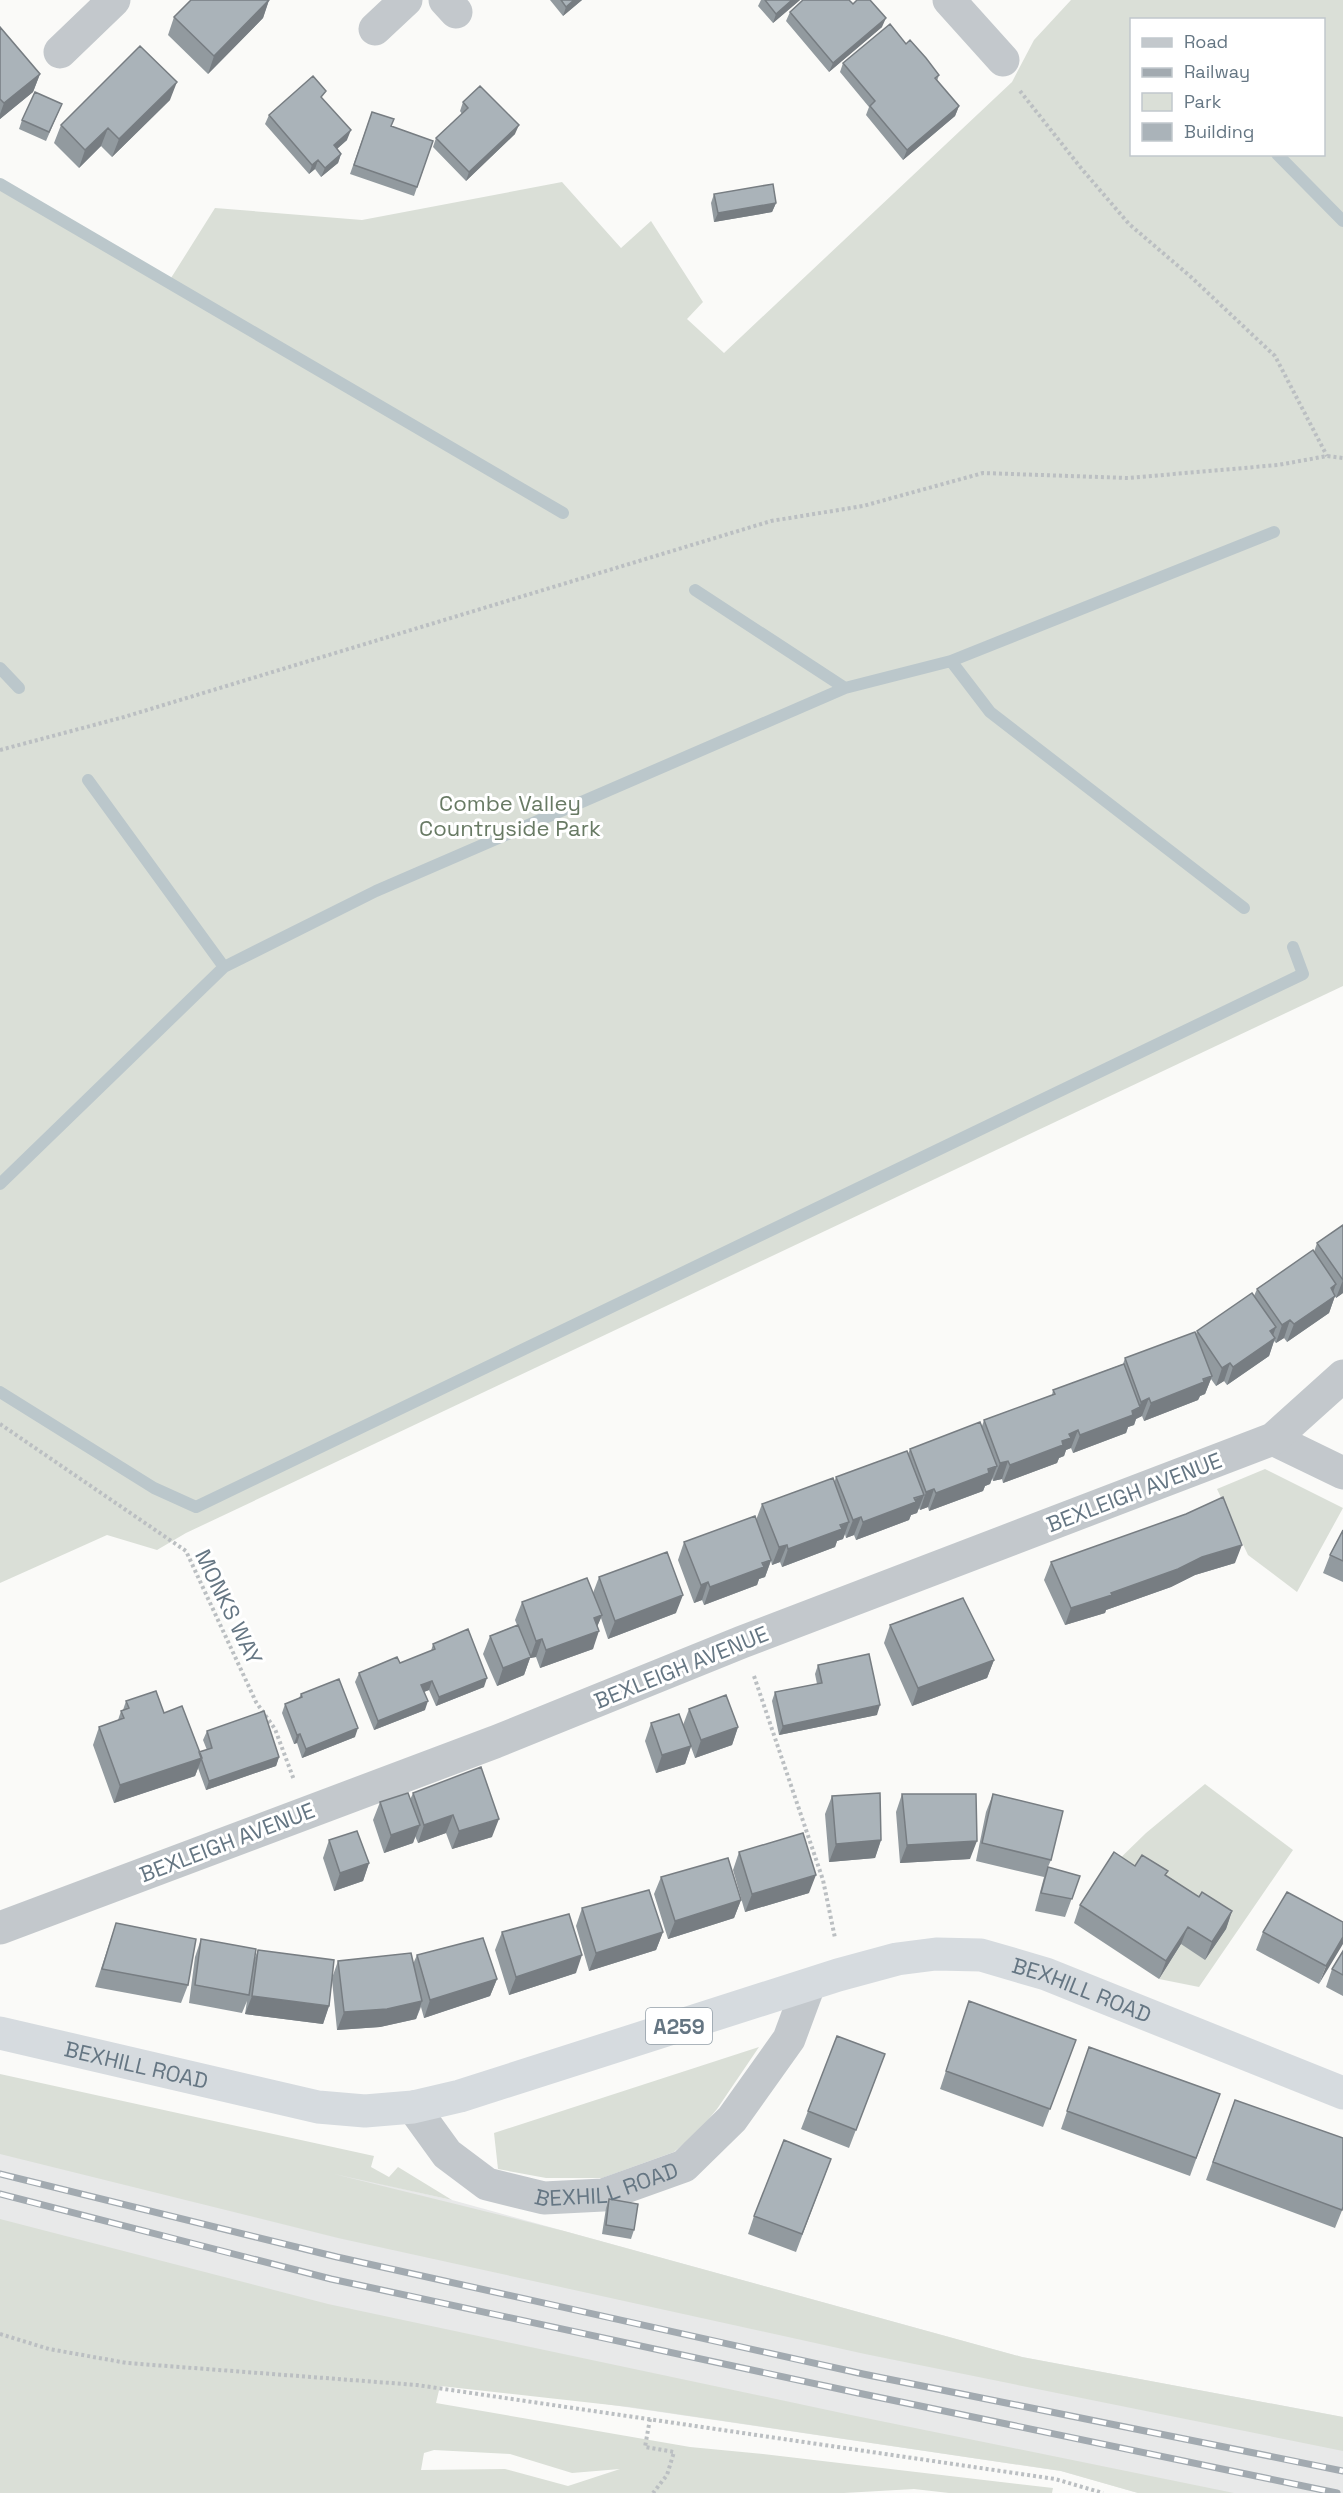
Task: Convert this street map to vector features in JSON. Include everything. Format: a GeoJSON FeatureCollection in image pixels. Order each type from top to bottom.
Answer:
{"type":"FeatureCollection","features":[{"type":"Feature","properties":{"kind":"highway","name":"BEXHILL ROAD"},"geometry":{"type":"LineString","coordinates":[[0,2033],[318,2107],[365,2111],[413,2107],[460,2096],[897,1959],[936,1954],[981,1955],[1046,1974],[1343,2093]]}},
{"type":"Feature","properties":{"kind":"street"},"geometry":{"type":"LineString","coordinates":[[60,52],[114,0]]}},
{"type":"Feature","properties":{"kind":"street"},"geometry":{"type":"LineString","coordinates":[[375,29],[406,0]]}},
{"type":"Feature","properties":{"kind":"street"},"geometry":{"type":"LineString","coordinates":[[949,0],[1003,60]]}},
{"type":"Feature","properties":{"kind":"street","name":"BEXLEIGH AVENUE"},"geometry":{"type":"LineString","coordinates":[[0,1928],[495,1742],[742,1642],[1273,1439],[1343,1376]]}},
{"type":"Feature","properties":{"kind":"street"},"geometry":{"type":"LineString","coordinates":[[1273,1439],[1343,1473]]}},
{"type":"Feature","properties":{"kind":"street","name":"BEXHILL ROAD"},"geometry":{"type":"LineString","coordinates":[[413,2107],[447,2154],[487,2184],[544,2198],[603,2195],[684,2166],[732,2119],[789,2039],[824,1980]]}},
{"type":"Feature","properties":{"kind":"path"},"geometry":{"type":"LineString","coordinates":[[1003,60],[1012,81],[1129,224],[1191,277],[1275,356],[1327,456]]}},
{"type":"Feature","properties":{"kind":"path"},"geometry":{"type":"LineString","coordinates":[[0,750],[124,717],[771,521],[863,506],[983,473],[1037,473],[1128,478],[1278,465],[1327,456],[1343,458]]}},
{"type":"Feature","properties":{"kind":"path","name":"MONKS WAY"},"geometry":{"type":"LineString","coordinates":[[0,1424],[186,1551],[256,1702],[275,1730],[294,1780]]}},
{"type":"Feature","properties":{"kind":"path"},"geometry":{"type":"LineString","coordinates":[[742,1642],[823,1880],[834,1929],[824,1980]]}},
{"type":"Feature","properties":{"kind":"path"},"geometry":{"type":"LineString","coordinates":[[0,2334],[49,2349],[127,2363],[417,2385],[1055,2479],[1103,2493]]}},
{"type":"Feature","properties":{"kind":"path"},"geometry":{"type":"LineString","coordinates":[[650,2419],[645,2447],[674,2452],[667,2475],[653,2493]]}},
{"type":"Feature","properties":{"kind":"shaded area"},"geometry":{"type":"Polygon","coordinates":[[[0,2097],[452,2200],[1022,2357],[1343,2417],[1343,2493],[1138,2493],[1061,2471],[0,2315],[0,2097]]]}},
{"type":"Feature","properties":{"kind":"green space","name":"Combe Valley Countryside Park"},"geometry":{"type":"Polygon","coordinates":[[[1071,0],[1343,0],[1343,986],[186,1533],[157,1550],[107,1535],[0,1583],[0,180],[171,278],[215,208],[362,220],[562,182],[621,248],[651,221],[703,302],[687,319],[724,353],[1012,82],[1034,40],[1071,0]]]}},
{"type":"Feature","properties":{"kind":"green space"},"geometry":{"type":"Polygon","coordinates":[[[1265,1469],[1343,1508],[1297,1592],[1248,1555],[1217,1489],[1265,1469]]]}},
{"type":"Feature","properties":{"kind":"green space"},"geometry":{"type":"Polygon","coordinates":[[[1205,1784],[1293,1850],[1199,1987],[1159,1979],[1181,1944],[1108,1870],[1146,1833],[1205,1784]]]}},
{"type":"Feature","properties":{"kind":"green space"},"geometry":{"type":"Polygon","coordinates":[[[759,2047],[717,2109],[698,2132],[674,2152],[602,2178],[546,2178],[498,2169],[494,2133],[759,2047]]]}},
{"type":"Feature","properties":{"kind":"green space"},"geometry":{"type":"Polygon","coordinates":[[[0,2074],[374,2156],[371,2167],[389,2177],[398,2167],[452,2200],[334,2174],[564,2231],[1022,2357],[1343,2417],[1343,2451],[865,2354],[338,2238],[0,2154],[0,2074]]]}},
{"type":"Feature","properties":{"kind":"green space"},"geometry":{"type":"Polygon","coordinates":[[[0,2219],[328,2304],[851,2415],[1234,2493],[1138,2493],[1061,2471],[629,2407],[440,2386],[436,2403],[690,2447],[1053,2488],[1052,2493],[949,2493],[914,2489],[844,2493],[0,2493],[0,2219]],[[434,2450],[424,2453],[421,2470],[505,2469],[568,2486],[620,2469],[572,2473],[510,2454],[434,2450]]]}},
{"type":"Feature","properties":{"kind":"building"},"geometry":{"type":"Polygon","coordinates":[[[191,0],[269,0],[214,56],[174,17],[191,0]]]}},
{"type":"Feature","properties":{"kind":"building"},"geometry":{"type":"Polygon","coordinates":[[[561,0],[574,0],[566,7],[561,0]]]}},
{"type":"Feature","properties":{"kind":"building"},"geometry":{"type":"Polygon","coordinates":[[[765,0],[792,0],[776,14],[765,0]]]}},
{"type":"Feature","properties":{"kind":"building"},"geometry":{"type":"Polygon","coordinates":[[[803,0],[849,0],[853,4],[857,0],[870,0],[886,18],[833,63],[790,12],[803,0]]]}},
{"type":"Feature","properties":{"kind":"building"},"geometry":{"type":"Polygon","coordinates":[[[890,24],[906,44],[910,40],[926,58],[939,75],[935,78],[959,106],[907,150],[870,106],[875,101],[843,63],[890,24]]]}},
{"type":"Feature","properties":{"kind":"building"},"geometry":{"type":"Polygon","coordinates":[[[0,27],[40,74],[4,103],[0,99],[0,27]]]}},
{"type":"Feature","properties":{"kind":"building"},"geometry":{"type":"Polygon","coordinates":[[[140,46],[177,82],[119,139],[108,128],[85,150],[61,125],[140,46]]]}},
{"type":"Feature","properties":{"kind":"building"},"geometry":{"type":"Polygon","coordinates":[[[313,76],[326,91],[321,97],[351,130],[334,145],[341,154],[325,168],[318,160],[312,165],[269,115],[313,76]]]}},
{"type":"Feature","properties":{"kind":"building"},"geometry":{"type":"Polygon","coordinates":[[[480,86],[519,125],[469,172],[436,138],[468,108],[463,102],[480,86]]]}},
{"type":"Feature","properties":{"kind":"building"},"geometry":{"type":"Polygon","coordinates":[[[35,92],[62,104],[49,132],[22,120],[35,92]]]}},
{"type":"Feature","properties":{"kind":"building"},"geometry":{"type":"Polygon","coordinates":[[[372,112],[394,119],[391,126],[433,141],[417,187],[354,165],[372,112]]]}},
{"type":"Feature","properties":{"kind":"building"},"geometry":{"type":"Polygon","coordinates":[[[773,184],[776,203],[718,213],[714,194],[773,184]]]}},
{"type":"Feature","properties":{"kind":"building"},"geometry":{"type":"Polygon","coordinates":[[[1343,1225],[1343,1280],[1317,1243],[1343,1225]]]}},
{"type":"Feature","properties":{"kind":"building"},"geometry":{"type":"Polygon","coordinates":[[[1313,1250],[1336,1284],[1331,1288],[1335,1296],[1294,1324],[1290,1320],[1282,1325],[1257,1289],[1313,1250]]]}},
{"type":"Feature","properties":{"kind":"building"},"geometry":{"type":"Polygon","coordinates":[[[1252,1293],[1276,1327],[1270,1331],[1275,1338],[1233,1367],[1230,1363],[1222,1368],[1197,1331],[1252,1293]]]}},
{"type":"Feature","properties":{"kind":"building"},"geometry":{"type":"Polygon","coordinates":[[[1195,1332],[1212,1376],[1203,1379],[1204,1382],[1151,1403],[1149,1398],[1141,1402],[1125,1358],[1195,1332]]]}},
{"type":"Feature","properties":{"kind":"building"},"geometry":{"type":"Polygon","coordinates":[[[1124,1364],[1140,1407],[1132,1411],[1133,1415],[1080,1435],[1078,1430],[1069,1434],[1071,1438],[1062,1441],[1063,1445],[1010,1465],[1008,1461],[1000,1463],[984,1420],[1055,1394],[1053,1390],[1124,1364]]]}},
{"type":"Feature","properties":{"kind":"building"},"geometry":{"type":"Polygon","coordinates":[[[980,1422],[997,1466],[988,1469],[989,1473],[936,1493],[934,1489],[926,1492],[910,1449],[980,1422]]]}},
{"type":"Feature","properties":{"kind":"building"},"geometry":{"type":"Polygon","coordinates":[[[907,1451],[924,1495],[914,1498],[916,1502],[863,1522],[861,1517],[853,1520],[836,1477],[907,1451]]]}},
{"type":"Feature","properties":{"kind":"building"},"geometry":{"type":"Polygon","coordinates":[[[833,1478],[849,1522],[840,1525],[842,1529],[788,1549],[787,1545],[779,1547],[762,1504],[833,1478]]]}},
{"type":"Feature","properties":{"kind":"building"},"geometry":{"type":"Polygon","coordinates":[[[1223,1497],[1242,1545],[1202,1557],[1178,1569],[1111,1593],[1112,1595],[1071,1608],[1051,1562],[1186,1514],[1223,1497]]]}},
{"type":"Feature","properties":{"kind":"building"},"geometry":{"type":"Polygon","coordinates":[[[755,1516],[771,1560],[762,1563],[764,1567],[710,1587],[708,1582],[701,1585],[684,1542],[755,1516]]]}},
{"type":"Feature","properties":{"kind":"building"},"geometry":{"type":"Polygon","coordinates":[[[1343,1530],[1343,1561],[1330,1555],[1343,1530]]]}},
{"type":"Feature","properties":{"kind":"building"},"geometry":{"type":"Polygon","coordinates":[[[667,1552],[683,1595],[615,1621],[599,1577],[667,1552]]]}},
{"type":"Feature","properties":{"kind":"building"},"geometry":{"type":"Polygon","coordinates":[[[587,1578],[602,1615],[594,1618],[599,1631],[546,1650],[542,1639],[536,1641],[522,1602],[587,1578]]]}},
{"type":"Feature","properties":{"kind":"building"},"geometry":{"type":"Polygon","coordinates":[[[963,1598],[994,1660],[918,1688],[890,1625],[963,1598]]]}},
{"type":"Feature","properties":{"kind":"building"},"geometry":{"type":"Polygon","coordinates":[[[518,1625],[531,1657],[503,1668],[490,1636],[518,1625]]]}},
{"type":"Feature","properties":{"kind":"building"},"geometry":{"type":"Polygon","coordinates":[[[468,1629],[487,1678],[439,1697],[432,1681],[421,1685],[428,1701],[378,1721],[359,1673],[397,1657],[400,1663],[435,1649],[433,1644],[468,1629]]]}},
{"type":"Feature","properties":{"kind":"building"},"geometry":{"type":"Polygon","coordinates":[[[869,1654],[880,1705],[783,1726],[775,1692],[822,1683],[818,1665],[869,1654]]]}},
{"type":"Feature","properties":{"kind":"building"},"geometry":{"type":"Polygon","coordinates":[[[339,1679],[358,1728],[306,1749],[300,1734],[297,1735],[285,1704],[302,1697],[301,1694],[339,1679]]]}},
{"type":"Feature","properties":{"kind":"building"},"geometry":{"type":"Polygon","coordinates":[[[156,1691],[164,1713],[182,1706],[202,1758],[120,1785],[99,1727],[124,1718],[121,1711],[129,1708],[126,1701],[156,1691]]]}},
{"type":"Feature","properties":{"kind":"building"},"geometry":{"type":"Polygon","coordinates":[[[726,1695],[738,1727],[701,1740],[689,1709],[726,1695]]]}},
{"type":"Feature","properties":{"kind":"building"},"geometry":{"type":"Polygon","coordinates":[[[264,1711],[279,1757],[209,1781],[199,1752],[212,1748],[207,1731],[264,1711]]]}},
{"type":"Feature","properties":{"kind":"building"},"geometry":{"type":"Polygon","coordinates":[[[679,1714],[691,1746],[662,1755],[651,1723],[679,1714]]]}},
{"type":"Feature","properties":{"kind":"building"},"geometry":{"type":"Polygon","coordinates":[[[481,1767],[499,1819],[459,1831],[453,1815],[424,1825],[413,1793],[481,1767]]]}},
{"type":"Feature","properties":{"kind":"building"},"geometry":{"type":"Polygon","coordinates":[[[408,1793],[420,1825],[391,1835],[380,1802],[408,1793]]]}},
{"type":"Feature","properties":{"kind":"building"},"geometry":{"type":"Polygon","coordinates":[[[880,1793],[881,1840],[836,1844],[832,1796],[880,1793]]]}},
{"type":"Feature","properties":{"kind":"building"},"geometry":{"type":"Polygon","coordinates":[[[902,1794],[976,1794],[977,1841],[907,1845],[902,1794]]]}},
{"type":"Feature","properties":{"kind":"building"},"geometry":{"type":"Polygon","coordinates":[[[993,1794],[1063,1811],[1051,1860],[982,1843],[993,1794]]]}},
{"type":"Feature","properties":{"kind":"building"},"geometry":{"type":"Polygon","coordinates":[[[357,1831],[369,1863],[340,1873],[329,1840],[357,1831]]]}},
{"type":"Feature","properties":{"kind":"building"},"geometry":{"type":"Polygon","coordinates":[[[803,1833],[816,1875],[752,1894],[739,1852],[803,1833]]]}},
{"type":"Feature","properties":{"kind":"building"},"geometry":{"type":"Polygon","coordinates":[[[1114,1852],[1135,1866],[1142,1855],[1168,1871],[1165,1875],[1199,1897],[1202,1892],[1232,1911],[1212,1942],[1188,1927],[1166,1961],[1080,1905],[1114,1852]]]}},
{"type":"Feature","properties":{"kind":"building"},"geometry":{"type":"Polygon","coordinates":[[[728,1858],[741,1900],[675,1921],[661,1877],[728,1858]]]}},
{"type":"Feature","properties":{"kind":"building"},"geometry":{"type":"Polygon","coordinates":[[[1048,1867],[1080,1876],[1072,1899],[1041,1893],[1048,1867]]]}},
{"type":"Feature","properties":{"kind":"building"},"geometry":{"type":"Polygon","coordinates":[[[649,1890],[663,1932],[596,1953],[582,1908],[649,1890]]]}},
{"type":"Feature","properties":{"kind":"building"},"geometry":{"type":"Polygon","coordinates":[[[1287,1892],[1343,1922],[1343,1937],[1326,1966],[1263,1932],[1287,1892]]]}},
{"type":"Feature","properties":{"kind":"building"},"geometry":{"type":"Polygon","coordinates":[[[569,1914],[582,1955],[516,1977],[502,1932],[569,1914]]]}},
{"type":"Feature","properties":{"kind":"building"},"geometry":{"type":"Polygon","coordinates":[[[116,1923],[196,1939],[188,1985],[102,1969],[116,1923]]]}},
{"type":"Feature","properties":{"kind":"building"},"geometry":{"type":"Polygon","coordinates":[[[483,1938],[497,1979],[430,2000],[417,1955],[483,1938]]]}},
{"type":"Feature","properties":{"kind":"building"},"geometry":{"type":"Polygon","coordinates":[[[201,1939],[256,1949],[249,1995],[195,1985],[201,1939]]]}},
{"type":"Feature","properties":{"kind":"building"},"geometry":{"type":"Polygon","coordinates":[[[258,1950],[334,1960],[329,2006],[252,1996],[258,1950]]]}},
{"type":"Feature","properties":{"kind":"building"},"geometry":{"type":"Polygon","coordinates":[[[1343,1951],[1343,1975],[1332,1969],[1343,1951]]]}},
{"type":"Feature","properties":{"kind":"building"},"geometry":{"type":"Polygon","coordinates":[[[411,1953],[422,2001],[387,2009],[344,2012],[338,1961],[411,1953]]]}},
{"type":"Feature","properties":{"kind":"building"},"geometry":{"type":"Polygon","coordinates":[[[969,2001],[1076,2040],[1050,2109],[946,2071],[969,2001]]]}},
{"type":"Feature","properties":{"kind":"building"},"geometry":{"type":"Polygon","coordinates":[[[837,2036],[885,2054],[856,2130],[808,2111],[837,2036]]]}},
{"type":"Feature","properties":{"kind":"building"},"geometry":{"type":"Polygon","coordinates":[[[1089,2047],[1220,2094],[1196,2158],[1067,2111],[1089,2047]]]}},
{"type":"Feature","properties":{"kind":"building"},"geometry":{"type":"Polygon","coordinates":[[[1235,2100],[1343,2138],[1342,2210],[1213,2162],[1235,2100]]]}},
{"type":"Feature","properties":{"kind":"building"},"geometry":{"type":"Polygon","coordinates":[[[784,2140],[831,2159],[802,2234],[754,2216],[784,2140]]]}},
{"type":"Feature","properties":{"kind":"building"},"geometry":{"type":"Polygon","coordinates":[[[609,2199],[638,2204],[634,2230],[606,2225],[609,2199]]]}},
{"type":"Feature","properties":{"kind":"waterway"},"geometry":{"type":"LineString","coordinates":[[1279,156],[1343,221]]}},
{"type":"Feature","properties":{"kind":"waterway"},"geometry":{"type":"LineString","coordinates":[[0,184],[563,513]]}},
{"type":"Feature","properties":{"kind":"waterway"},"geometry":{"type":"LineString","coordinates":[[0,1184],[224,967],[376,891],[845,688],[951,661],[1274,532]]}},
{"type":"Feature","properties":{"kind":"waterway"},"geometry":{"type":"LineString","coordinates":[[695,590],[845,688]]}},
{"type":"Feature","properties":{"kind":"waterway"},"geometry":{"type":"LineString","coordinates":[[951,661],[990,712],[1244,908]]}},
{"type":"Feature","properties":{"kind":"waterway"},"geometry":{"type":"LineString","coordinates":[[0,668],[19,688]]}},
{"type":"Feature","properties":{"kind":"waterway"},"geometry":{"type":"LineString","coordinates":[[88,780],[224,967]]}},
{"type":"Feature","properties":{"kind":"waterway"},"geometry":{"type":"LineString","coordinates":[[0,1392],[154,1488],[196,1507],[1303,974],[1293,947]]}},
{"type":"Feature","properties":{"kind":"railway"},"geometry":{"type":"LineString","coordinates":[[0,2174],[337,2257],[863,2374],[1343,2471]]}},
{"type":"Feature","properties":{"kind":"railway"},"geometry":{"type":"LineString","coordinates":[[0,2194],[331,2279],[858,2393],[1337,2493]]}}]}
